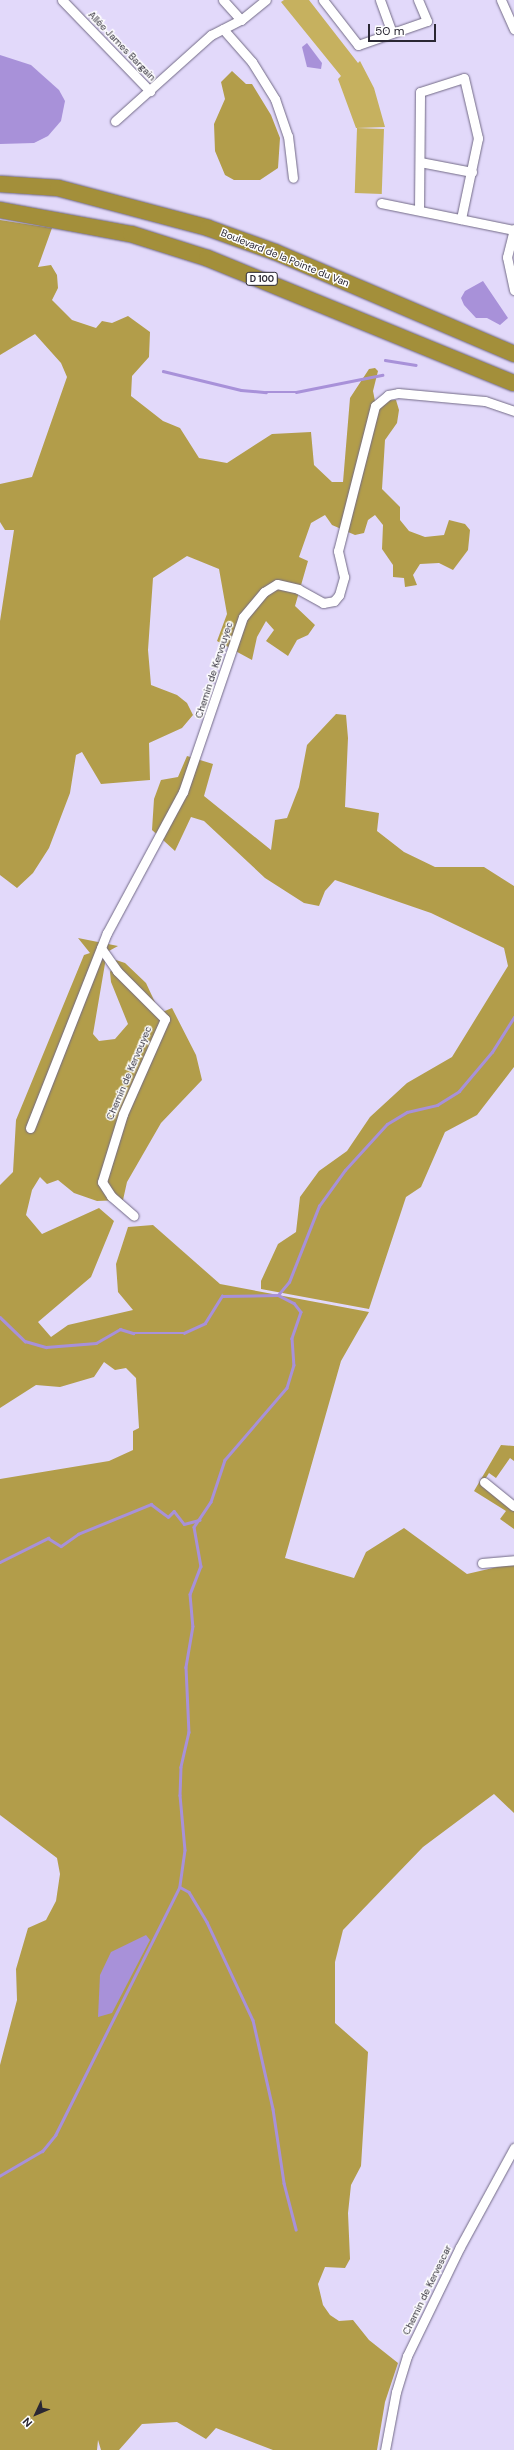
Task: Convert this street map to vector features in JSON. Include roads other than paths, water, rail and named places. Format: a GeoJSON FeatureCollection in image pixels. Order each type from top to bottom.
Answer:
{"type":"FeatureCollection","features":[{"type":"Feature","properties":{"kind":"highway"},"geometry":{"type":"LineString","coordinates":[[0,178],[58,188]]}},
{"type":"Feature","properties":{"kind":"highway","name":"Boulevard de la Pointe du Van"},"geometry":{"type":"LineString","coordinates":[[0,184],[58,188],[151,210],[236,237],[514,354]]}},
{"type":"Feature","properties":{"kind":"highway","name":"D 100"},"geometry":{"type":"LineString","coordinates":[[0,210],[131,234],[206,258],[514,383]]}},
{"type":"Feature","properties":{"kind":"street","name":"Allée James Bargain"},"geometry":{"type":"LineString","coordinates":[[62,0],[150,91]]}},
{"type":"Feature","properties":{"kind":"street"},"geometry":{"type":"LineString","coordinates":[[223,0],[240,20]]}},
{"type":"Feature","properties":{"kind":"street"},"geometry":{"type":"LineString","coordinates":[[115,121],[211,35],[240,20],[266,0]]}},
{"type":"Feature","properties":{"kind":"street"},"geometry":{"type":"LineString","coordinates":[[323,0],[358,45],[427,21],[418,0]]}},
{"type":"Feature","properties":{"kind":"street"},"geometry":{"type":"LineString","coordinates":[[380,0],[392,33]]}},
{"type":"Feature","properties":{"kind":"street"},"geometry":{"type":"LineString","coordinates":[[501,0],[514,29]]}},
{"type":"Feature","properties":{"kind":"street"},"geometry":{"type":"LineString","coordinates":[[223,29],[275,99],[288,136],[293,178]]}},
{"type":"Feature","properties":{"kind":"street"},"geometry":{"type":"LineString","coordinates":[[419,210],[421,90],[464,78],[478,128],[472,172],[461,219]]}},
{"type":"Feature","properties":{"kind":"street"},"geometry":{"type":"LineString","coordinates":[[420,162],[472,172]]}},
{"type":"Feature","properties":{"kind":"street"},"geometry":{"type":"LineString","coordinates":[[381,203],[514,230],[507,265],[514,290]]}},
{"type":"Feature","properties":{"kind":"street","name":"Chemin de Kervouyec"},"geometry":{"type":"LineString","coordinates":[[30,1128],[101,948],[183,792],[243,617],[264,592],[277,584],[298,589],[323,603],[334,601],[339,595],[344,577],[338,551],[371,417],[378,402],[392,393],[410,393],[485,401],[514,411]]}},
{"type":"Feature","properties":{"kind":"street","name":"Chemin de Kervouyec"},"geometry":{"type":"LineString","coordinates":[[101,948],[117,970],[165,1019],[123,1114],[102,1182],[111,1196],[134,1216]]}},
{"type":"Feature","properties":{"kind":"street"},"geometry":{"type":"LineString","coordinates":[[484,1482],[514,1506]]}},
{"type":"Feature","properties":{"kind":"street"},"geometry":{"type":"LineString","coordinates":[[482,1563],[514,1560]]}},
{"type":"Feature","properties":{"kind":"street","name":"Chemin de Kervescar"},"geometry":{"type":"LineString","coordinates":[[385,2450],[396,2392],[408,2356],[460,2247],[514,2148]]}},
{"type":"Feature","properties":{"kind":"waterway"},"geometry":{"type":"LineString","coordinates":[[385,360],[416,365]]}},
{"type":"Feature","properties":{"kind":"waterway"},"geometry":{"type":"LineString","coordinates":[[163,371],[241,390],[266,392],[296,392],[382,375]]}},
{"type":"Feature","properties":{"kind":"waterway"},"geometry":{"type":"LineString","coordinates":[[278,1295],[289,1282],[319,1206],[345,1170],[387,1124],[407,1112],[437,1105],[459,1091],[492,1052],[514,1017]]}},
{"type":"Feature","properties":{"kind":"waterway"},"geometry":{"type":"LineString","coordinates":[[0,1317],[25,1341],[46,1347],[96,1343],[120,1329],[133,1333],[184,1333],[205,1323],[222,1296],[278,1295],[294,1303],[301,1312],[292,1338],[294,1365],[287,1388],[225,1460],[211,1502],[194,1527],[201,1566],[190,1594],[193,1626],[186,1667],[189,1732],[181,1767],[180,1795],[185,1850],[180,1887],[56,2135],[43,2151],[0,2176]]}},
{"type":"Feature","properties":{"kind":"waterway"},"geometry":{"type":"LineString","coordinates":[[0,1562],[48,1538],[61,1546],[78,1534],[151,1504],[168,1517],[174,1511],[184,1524],[199,1520]]}},
{"type":"Feature","properties":{"kind":"waterway"},"geometry":{"type":"LineString","coordinates":[[180,1887],[189,1892],[207,1922],[253,2020],[273,2109],[284,2183],[296,2229]]}}]}
